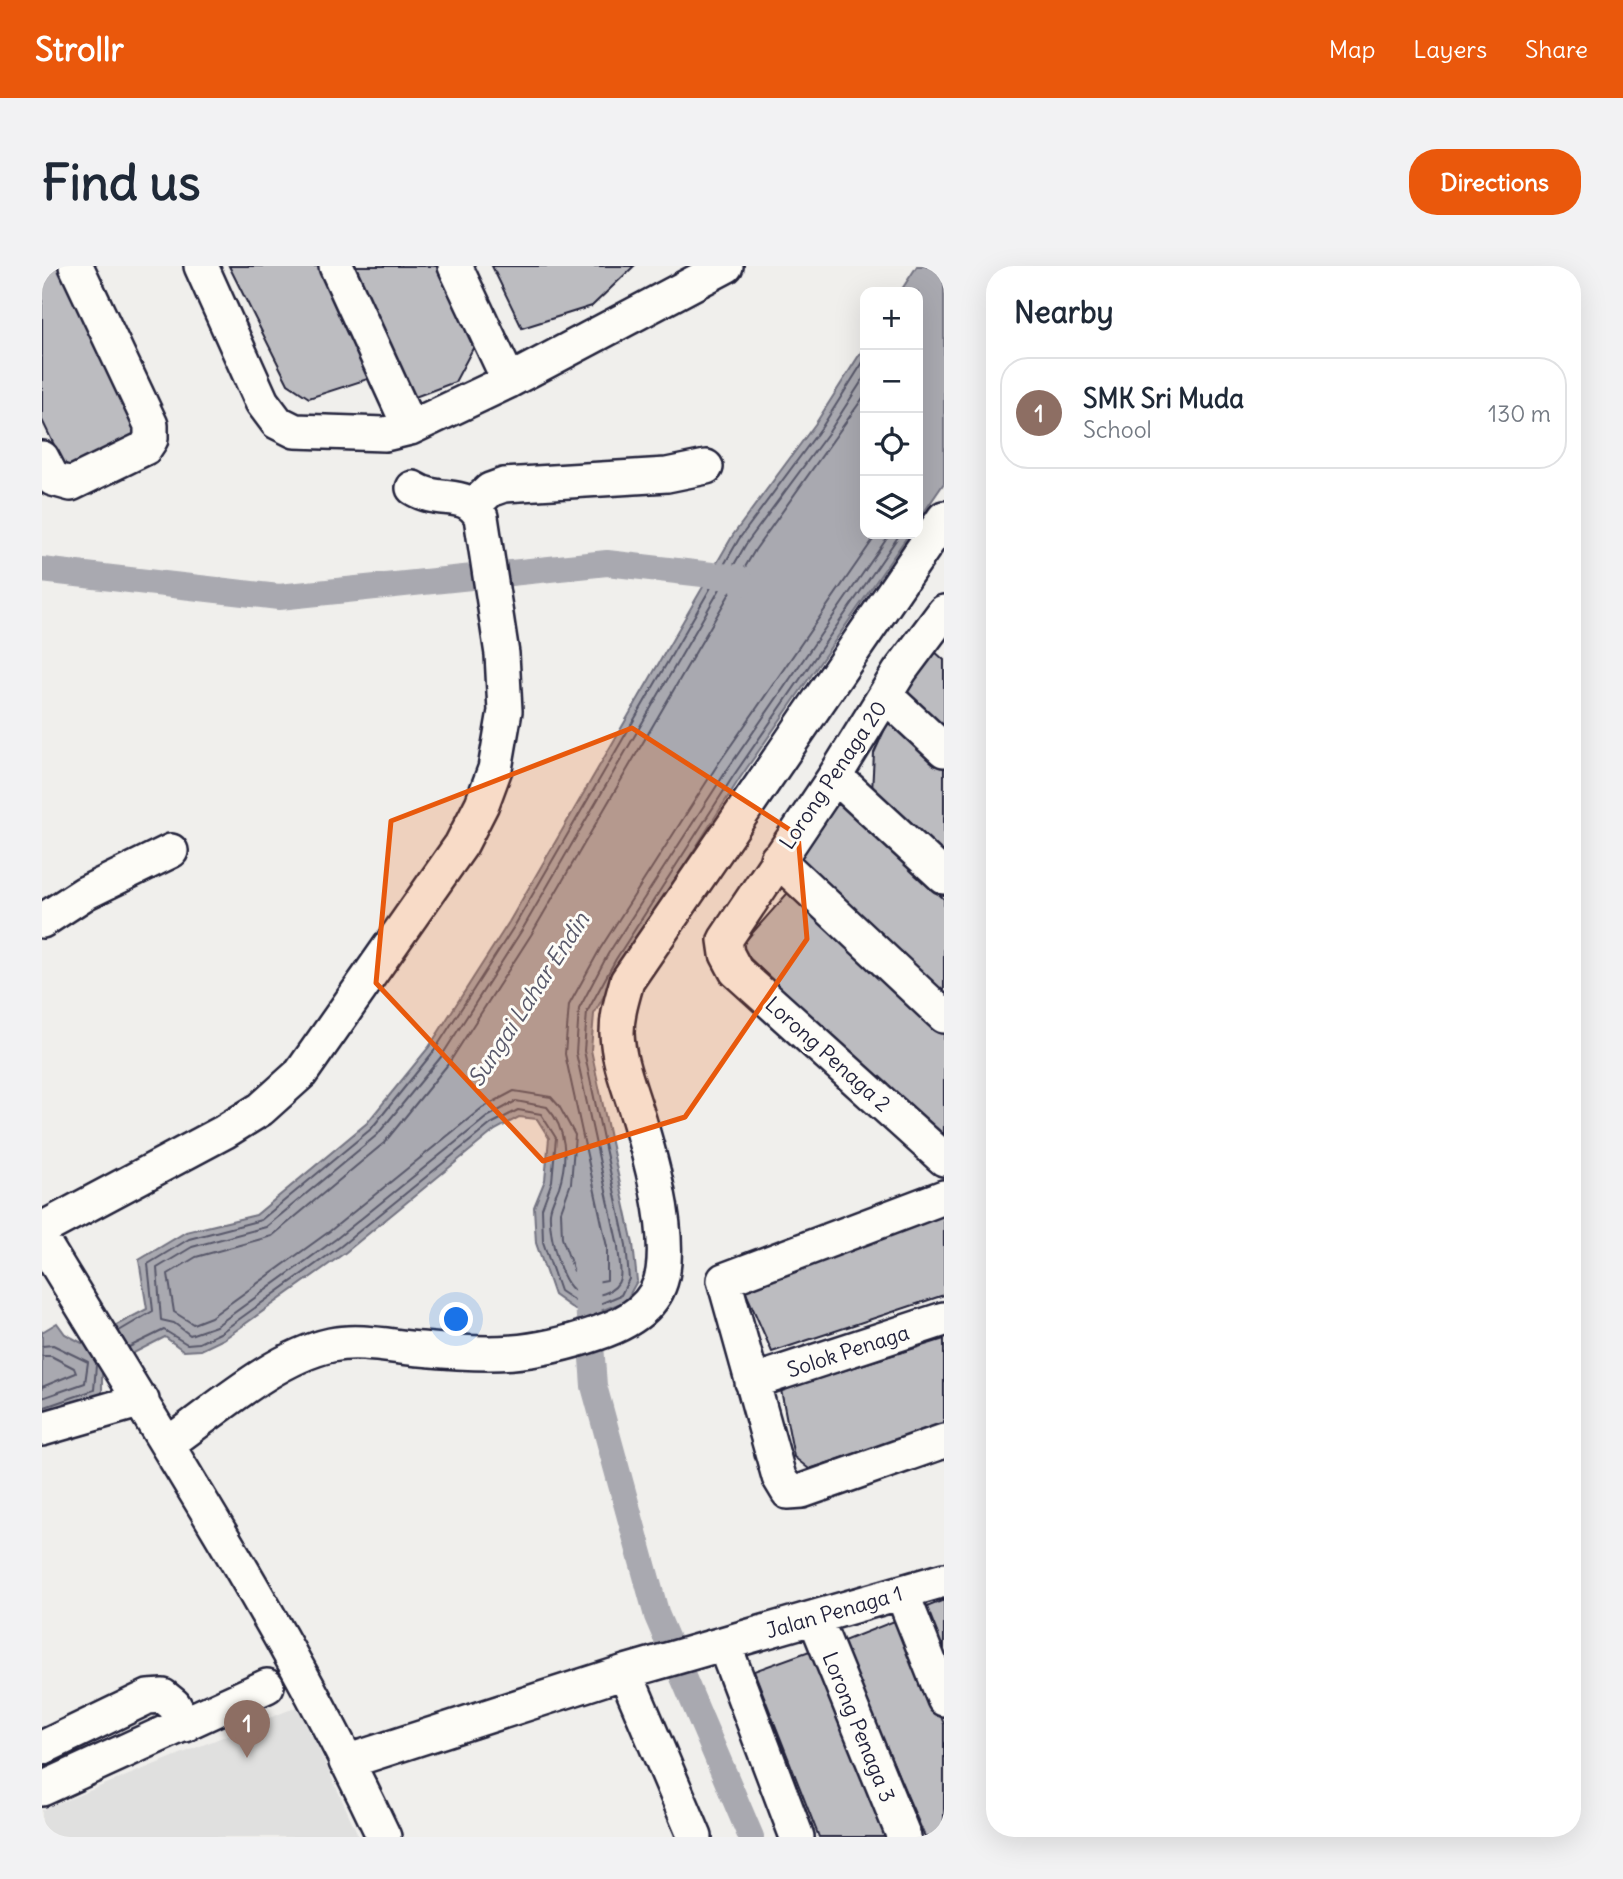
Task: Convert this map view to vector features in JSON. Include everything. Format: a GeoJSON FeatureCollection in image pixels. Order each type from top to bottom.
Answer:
{"type":"FeatureCollection","features":[{"type":"Feature","properties":{"kind":"street"},"geometry":{"type":"LineString","coordinates":[[47,469],[71,484],[145,448],[151,439],[151,425],[76,266]]}},
{"type":"Feature","properties":{"kind":"street"},"geometry":{"type":"LineString","coordinates":[[201,266],[262,402],[277,422],[295,430],[385,434],[410,428],[509,381],[707,271]]}},
{"type":"Feature","properties":{"kind":"street"},"geometry":{"type":"LineString","coordinates":[[336,266],[410,428]]}},
{"type":"Feature","properties":{"kind":"street"},"geometry":{"type":"LineString","coordinates":[[455,266],[509,381]]}},
{"type":"Feature","properties":{"kind":"street"},"geometry":{"type":"LineString","coordinates":[[474,505],[490,490],[504,485],[667,475],[706,467]]}},
{"type":"Feature","properties":{"kind":"street"},"geometry":{"type":"LineString","coordinates":[[42,1229],[158,1168],[261,1109],[301,1073],[461,845],[482,804],[495,769],[505,711],[502,654],[491,603],[481,517],[474,505],[462,499],[427,496],[412,488]]}},
{"type":"Feature","properties":{"kind":"street"},"geometry":{"type":"LineString","coordinates":[[169,1443],[284,1364],[304,1353],[333,1344],[507,1355],[560,1346],[624,1325],[650,1304],[663,1273],[663,1233],[656,1191],[619,1053],[619,1007],[627,981],[944,518]]}},
{"type":"Feature","properties":{"kind":"street","name":"Lorong Penaga 20"},"geometry":{"type":"LineString","coordinates":[[725,940],[835,776],[893,683],[944,612]]}},
{"type":"Feature","properties":{"kind":"street"},"geometry":{"type":"LineString","coordinates":[[860,643],[944,750]]}},
{"type":"Feature","properties":{"kind":"street"},"geometry":{"type":"LineString","coordinates":[[835,776],[944,877]]}},
{"type":"Feature","properties":{"kind":"street"},"geometry":{"type":"LineString","coordinates":[[42,921],[85,893],[171,851]]}},
{"type":"Feature","properties":{"kind":"street"},"geometry":{"type":"LineString","coordinates":[[777,859],[944,1015]]}},
{"type":"Feature","properties":{"kind":"street","name":"Lorong Penaga 2"},"geometry":{"type":"LineString","coordinates":[[725,940],[727,954],[736,971],[944,1159]]}},
{"type":"Feature","properties":{"kind":"street"},"geometry":{"type":"LineString","coordinates":[[944,1197],[724,1280],[779,1477],[788,1492],[802,1491],[944,1441]]}},
{"type":"Feature","properties":{"kind":"street"},"geometry":{"type":"LineString","coordinates":[[42,1240],[62,1290],[124,1372],[169,1443],[263,1605],[384,1837]]}},
{"type":"Feature","properties":{"kind":"street","name":"Solok Penaga"},"geometry":{"type":"LineString","coordinates":[[752,1382],[944,1319]]}},
{"type":"Feature","properties":{"kind":"street"},"geometry":{"type":"LineString","coordinates":[[42,1429],[142,1401]]}},
{"type":"Feature","properties":{"kind":"street","name":"Jalan Penaga 1"},"geometry":{"type":"LineString","coordinates":[[346,1762],[638,1669],[944,1580]]}},
{"type":"Feature","properties":{"kind":"street"},"geometry":{"type":"LineString","coordinates":[[902,1593],[944,1699]]}},
{"type":"Feature","properties":{"kind":"street","name":"Lorong Penaga 3"},"geometry":{"type":"LineString","coordinates":[[815,1618],[904,1837]]}},
{"type":"Feature","properties":{"kind":"street"},"geometry":{"type":"LineString","coordinates":[[715,1647],[797,1837]]}},
{"type":"Feature","properties":{"kind":"street"},"geometry":{"type":"LineString","coordinates":[[638,1669],[695,1837]]}},
{"type":"Feature","properties":{"kind":"street"},"geometry":{"type":"LineString","coordinates":[[42,1789],[267,1686]]}},
{"type":"Feature","properties":{"kind":"street"},"geometry":{"type":"LineString","coordinates":[[72,1776],[48,1745],[155,1696],[163,1696],[174,1705],[185,1725]]}},
{"type":"Feature","properties":{"kind":"highlighted area"},"geometry":{"type":"Polygon","coordinates":[[[632,728],[798,835],[807,939],[685,1117],[543,1161],[376,983],[391,821],[632,728]]]}},
{"type":"Feature","properties":{"kind":"shaded area"},"geometry":{"type":"Polygon","coordinates":[[[299,1706],[359,1837],[42,1837],[42,1810],[299,1706]]]}},
{"type":"Feature","properties":{"kind":"water"},"geometry":{"type":"Polygon","coordinates":[[[917,266],[944,266],[944,483],[923,514],[923,287],[903,287],[917,266]]]}},
{"type":"Feature","properties":{"kind":"water","name":"Sungai Lahar Endin"},"geometry":{"type":"Polygon","coordinates":[[[860,354],[860,539],[906,539],[740,778],[622,963],[594,1014],[591,1050],[633,1244],[637,1281],[626,1301],[603,1310],[575,1310],[554,1295],[536,1243],[534,1207],[545,1180],[549,1138],[537,1119],[519,1117],[495,1130],[346,1252],[224,1339],[201,1350],[184,1351],[165,1337],[102,1369],[102,1394],[42,1416],[42,1332],[57,1323],[65,1334],[82,1343],[147,1309],[139,1260],[186,1232],[256,1215],[367,1123],[429,1047],[509,922],[733,535],[816,423],[860,354]]]}},
{"type":"Feature","properties":{"kind":"building"},"geometry":{"type":"Polygon","coordinates":[[[42,266],[63,266],[140,439],[69,476],[42,420],[42,266]]]}},
{"type":"Feature","properties":{"kind":"building"},"geometry":{"type":"Polygon","coordinates":[[[229,266],[326,266],[377,376],[309,398],[288,384],[229,266]]]}},
{"type":"Feature","properties":{"kind":"building"},"geometry":{"type":"Polygon","coordinates":[[[351,266],[447,266],[479,337],[455,382],[415,397],[351,266]]]}},
{"type":"Feature","properties":{"kind":"building"},"geometry":{"type":"Polygon","coordinates":[[[492,266],[634,266],[592,306],[522,328],[492,266]]]}},
{"type":"Feature","properties":{"kind":"building"},"geometry":{"type":"Polygon","coordinates":[[[933,650],[944,660],[944,740],[898,696],[933,650]]]}},
{"type":"Feature","properties":{"kind":"building"},"geometry":{"type":"Polygon","coordinates":[[[893,711],[944,759],[944,858],[872,792],[874,753],[893,711]]]}},
{"type":"Feature","properties":{"kind":"building"},"geometry":{"type":"Polygon","coordinates":[[[839,801],[944,899],[944,996],[791,862],[839,801]]]}},
{"type":"Feature","properties":{"kind":"building"},"geometry":{"type":"Polygon","coordinates":[[[794,886],[944,1029],[944,1144],[739,948],[794,886]]]}},
{"type":"Feature","properties":{"kind":"building"},"geometry":{"type":"Polygon","coordinates":[[[944,1209],[944,1295],[772,1352],[743,1286],[944,1209]]]}},
{"type":"Feature","properties":{"kind":"building"},"geometry":{"type":"Polygon","coordinates":[[[944,1339],[944,1425],[809,1469],[794,1457],[781,1390],[944,1339]]]}},
{"type":"Feature","properties":{"kind":"building"},"geometry":{"type":"Polygon","coordinates":[[[944,1600],[944,1674],[919,1610],[944,1600]]]}},
{"type":"Feature","properties":{"kind":"building"},"geometry":{"type":"Polygon","coordinates":[[[902,1618],[944,1724],[944,1837],[925,1837],[841,1642],[902,1618]]]}},
{"type":"Feature","properties":{"kind":"building"},"geometry":{"type":"Polygon","coordinates":[[[815,1649],[897,1837],[819,1837],[754,1671],[815,1649]]]}},
{"type":"Feature","properties":{"kind":"waterway"},"geometry":{"type":"LineString","coordinates":[[42,570],[279,597],[607,563],[738,578],[741,583]]}},
{"type":"Feature","properties":{"kind":"waterway"},"geometry":{"type":"LineString","coordinates":[[586,1275],[594,1386],[657,1616],[751,1837]]}},
{"type":"Feature","properties":{"kind":"place","name":"SMK Sri Muda"},"geometry":{"type":"Point","coordinates":[247,1758]}}]}
